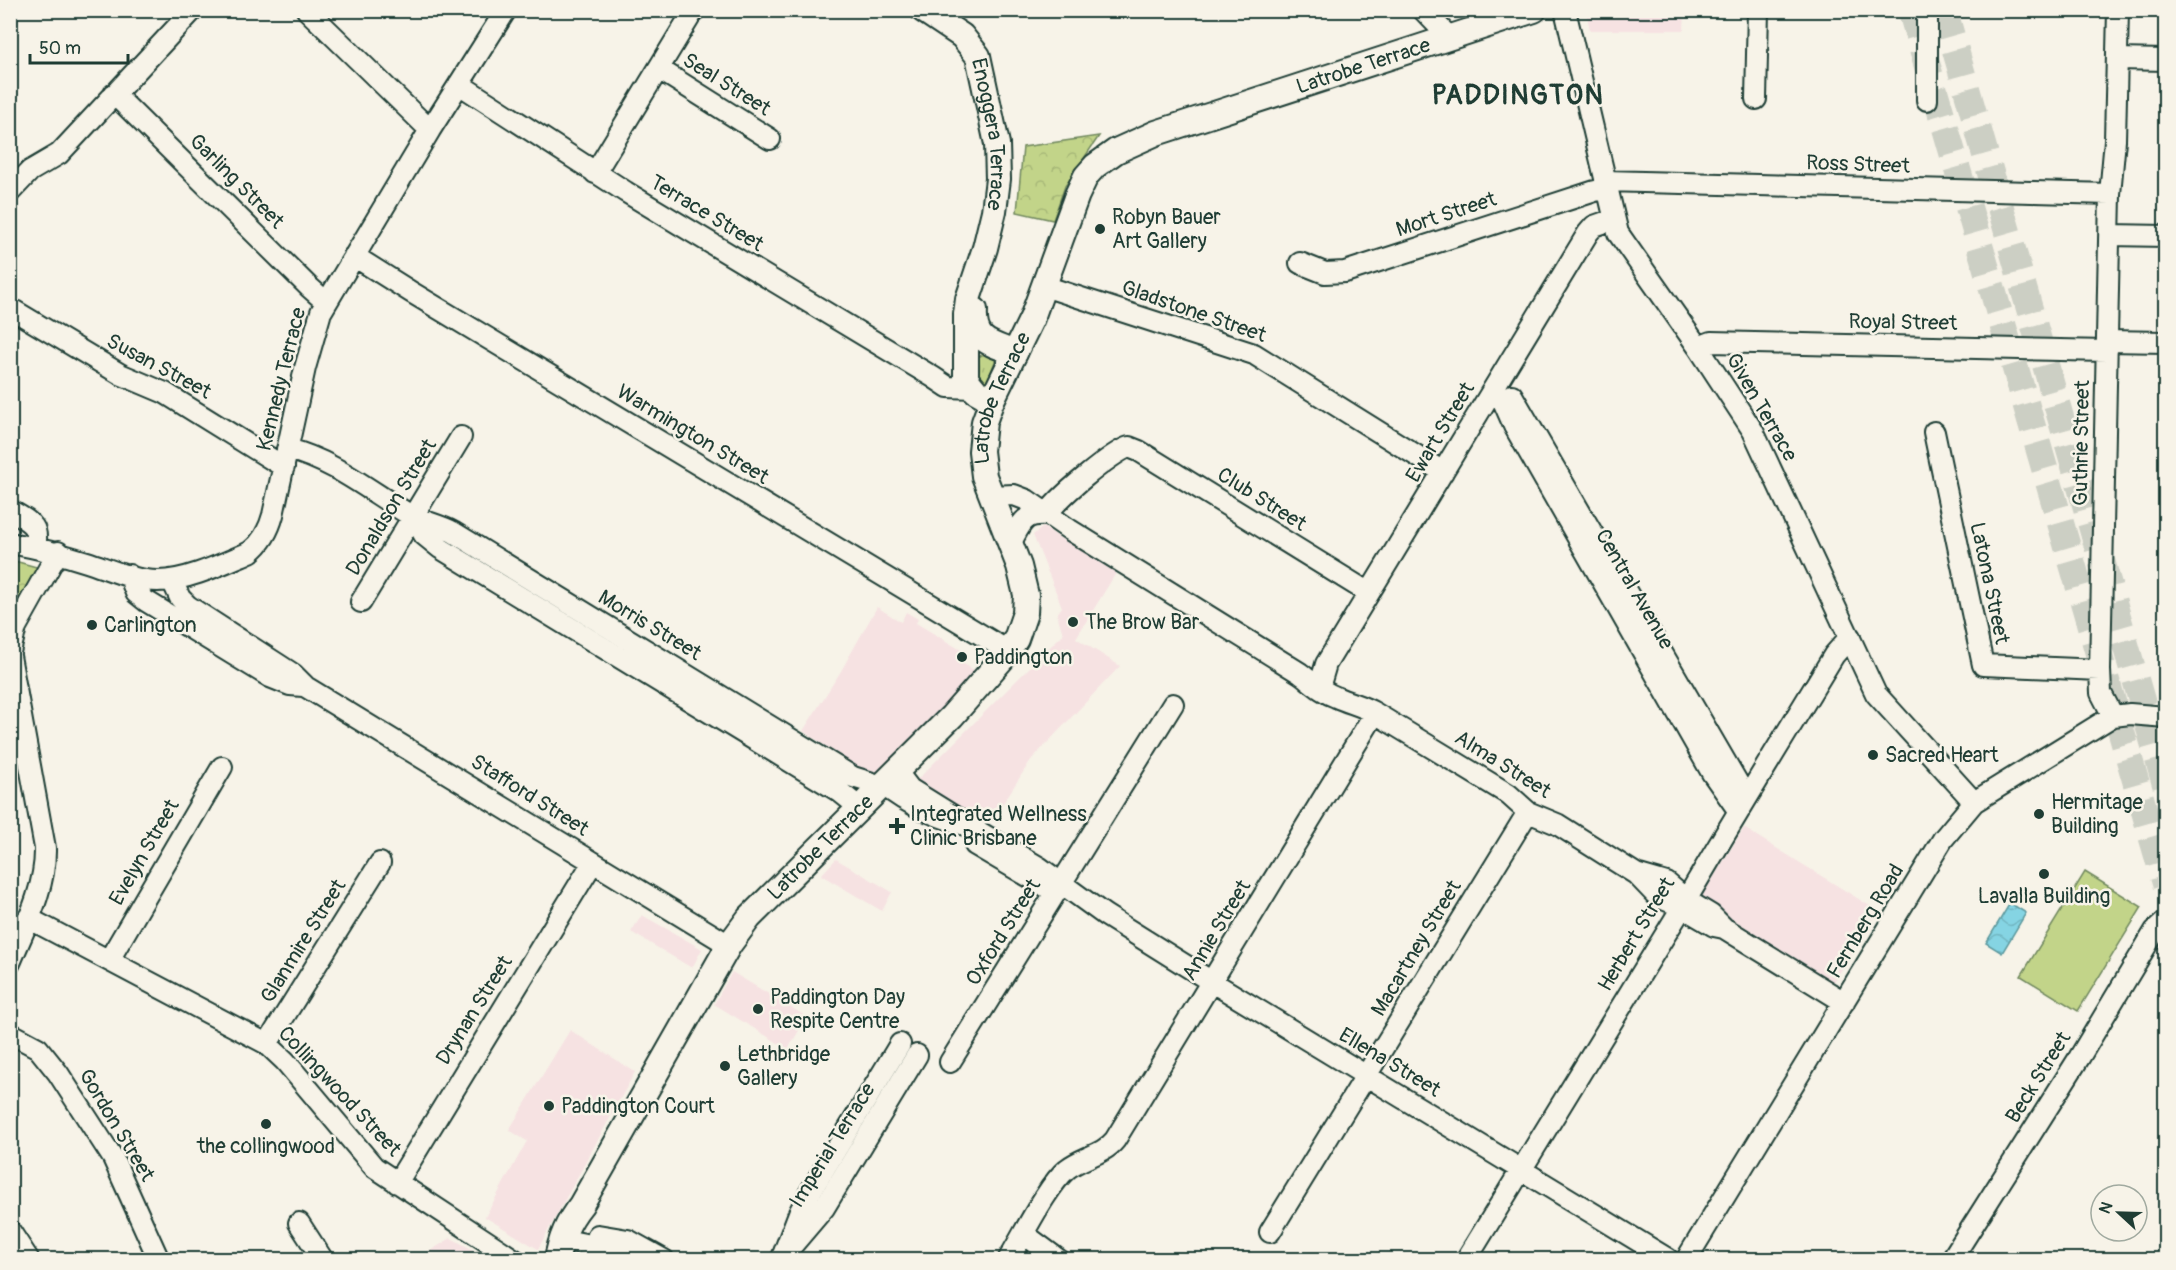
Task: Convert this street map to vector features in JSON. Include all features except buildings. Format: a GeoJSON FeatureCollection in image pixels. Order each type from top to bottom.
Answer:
{"type":"FeatureCollection","features":[{"type":"Feature","properties":{"kind":"main road","name":"Enoggera Terrace"},"geometry":{"type":"LineString","coordinates":[[923,10],[962,36],[974,49],[981,64],[999,161],[994,211],[967,304],[974,380]]}},
{"type":"Feature","properties":{"kind":"main road","name":"Latrobe Terrace"},"geometry":{"type":"LineString","coordinates":[[568,1237],[729,945],[749,918],[952,716],[1008,651],[1020,631],[1026,601],[1022,575],[983,470],[981,445],[984,422],[974,380],[1006,350],[1032,318],[1082,184],[1095,166],[1116,152],[1156,133],[1534,10]]}},
{"type":"Feature","properties":{"kind":"main road","name":"Enoggera Terrace"},"geometry":{"type":"LineString","coordinates":[[985,248],[975,323],[983,340],[1006,350]]}},
{"type":"Feature","properties":{"kind":"main road"},"geometry":{"type":"LineString","coordinates":[[974,380],[971,355],[987,346],[1006,350]]}},
{"type":"Feature","properties":{"kind":"street"},"geometry":{"type":"LineString","coordinates":[[10,192],[30,171],[59,154],[193,10]]}},
{"type":"Feature","properties":{"kind":"street"},"geometry":{"type":"LineString","coordinates":[[307,10],[430,129]]}},
{"type":"Feature","properties":{"kind":"street","name":"Kennedy Terrace"},"geometry":{"type":"LineString","coordinates":[[10,543],[58,552],[154,581],[172,580],[227,562],[250,552],[258,545],[269,528],[315,327],[326,302],[430,129],[506,10]]}},
{"type":"Feature","properties":{"kind":"street"},"geometry":{"type":"LineString","coordinates":[[595,173],[694,10]]}},
{"type":"Feature","properties":{"kind":"street"},"geometry":{"type":"LineString","coordinates":[[1423,10],[1450,38]]}},
{"type":"Feature","properties":{"kind":"street","name":"Given Terrace"},"geometry":{"type":"LineString","coordinates":[[1565,10],[1618,233],[1753,431],[1876,694],[1974,802]]}},
{"type":"Feature","properties":{"kind":"street"},"geometry":{"type":"LineString","coordinates":[[1756,99],[1758,10]]}},
{"type":"Feature","properties":{"kind":"street"},"geometry":{"type":"LineString","coordinates":[[1927,10],[1927,100]]}},
{"type":"Feature","properties":{"kind":"street","name":"Guthrie Street"},"geometry":{"type":"LineString","coordinates":[[2109,10],[2106,140],[2111,169]]}},
{"type":"Feature","properties":{"kind":"street","name":"Guthrie Street"},"geometry":{"type":"LineString","coordinates":[[2113,716],[2101,693],[2100,670],[2110,194],[2115,140],[2118,10]]}},
{"type":"Feature","properties":{"kind":"street"},"geometry":{"type":"LineString","coordinates":[[2117,59],[2166,60]]}},
{"type":"Feature","properties":{"kind":"street","name":"Seal Street"},"geometry":{"type":"LineString","coordinates":[[659,69],[770,139]]}},
{"type":"Feature","properties":{"kind":"street","name":"Terrace Street"},"geometry":{"type":"LineString","coordinates":[[459,84],[595,173],[948,387],[974,380]]}},
{"type":"Feature","properties":{"kind":"street","name":"Garling Street"},"geometry":{"type":"LineString","coordinates":[[114,94],[326,302]]}},
{"type":"Feature","properties":{"kind":"street","name":"Ross Street"},"geometry":{"type":"LineString","coordinates":[[1606,185],[2110,194]]}},
{"type":"Feature","properties":{"kind":"street","name":"Mort Street"},"geometry":{"type":"LineString","coordinates":[[1300,263],[1325,273],[1346,272],[1596,191],[1606,185]]}},
{"type":"Feature","properties":{"kind":"street","name":"Ewart Street"},"geometry":{"type":"LineString","coordinates":[[1320,685],[1326,664],[1588,233],[1594,226],[1614,219]]}},
{"type":"Feature","properties":{"kind":"street"},"geometry":{"type":"LineString","coordinates":[[2110,235],[2166,236]]}},
{"type":"Feature","properties":{"kind":"street","name":"Warmington Street"},"geometry":{"type":"LineString","coordinates":[[354,256],[1008,651]]}},
{"type":"Feature","properties":{"kind":"street","name":"Gladstone Street"},"geometry":{"type":"LineString","coordinates":[[1044,286],[1254,354],[1443,472]]}},
{"type":"Feature","properties":{"kind":"street","name":"Susan Street"},"geometry":{"type":"LineString","coordinates":[[10,308],[120,374],[165,393],[286,458]]}},
{"type":"Feature","properties":{"kind":"street","name":"Royal Street"},"geometry":{"type":"LineString","coordinates":[[1698,348],[1711,342],[2107,346],[2166,342]]}},
{"type":"Feature","properties":{"kind":"street","name":"Central Avenue"},"geometry":{"type":"LineString","coordinates":[[1497,384],[1512,394],[1742,803]]}},
{"type":"Feature","properties":{"kind":"street","name":"Latona Street"},"geometry":{"type":"LineString","coordinates":[[1934,432],[1983,665],[2100,670]]}},
{"type":"Feature","properties":{"kind":"street","name":"Donaldson Street"},"geometry":{"type":"LineString","coordinates":[[361,602],[461,436]]}},
{"type":"Feature","properties":{"kind":"street","name":"Club Street"},"geometry":{"type":"LineString","coordinates":[[1047,515],[1057,501],[1115,454],[1130,447],[1369,593]]}},
{"type":"Feature","properties":{"kind":"street","name":"Morris Street"},"geometry":{"type":"LineString","coordinates":[[286,458],[317,459],[414,516],[429,541],[722,696],[853,777],[888,781]]}},
{"type":"Feature","properties":{"kind":"street","name":"Alma Street"},"geometry":{"type":"LineString","coordinates":[[992,496],[1011,495],[1023,498],[1320,685],[1350,691],[1376,713],[1503,790],[1528,812],[1557,824],[1636,874],[1663,881],[1683,903],[1711,915],[1724,928],[1844,1002]]}},
{"type":"Feature","properties":{"kind":"street"},"geometry":{"type":"LineString","coordinates":[[10,510],[31,523],[36,529],[38,535],[35,548]]}},
{"type":"Feature","properties":{"kind":"street"},"geometry":{"type":"LineString","coordinates":[[1010,544],[1025,518],[1032,515],[1047,515]]}},
{"type":"Feature","properties":{"kind":"street"},"geometry":{"type":"LineString","coordinates":[[10,963],[41,883],[45,848],[10,654],[16,627],[58,552]]}},
{"type":"Feature","properties":{"kind":"street","name":"Stafford Street"},"geometry":{"type":"LineString","coordinates":[[129,575],[136,593],[147,602],[270,676],[290,685],[306,687]]}},
{"type":"Feature","properties":{"kind":"street","name":"Stafford Street"},"geometry":{"type":"LineString","coordinates":[[172,580],[180,598],[188,606],[293,674],[306,687],[729,945]]}},
{"type":"Feature","properties":{"kind":"street","name":"Morris Street"},"geometry":{"type":"LineString","coordinates":[[549,603],[710,714],[840,792],[860,808]]}},
{"type":"Feature","properties":{"kind":"street","name":"Herbert Street"},"geometry":{"type":"LineString","coordinates":[[1466,1260],[1742,803],[1834,655],[1850,637]]}},
{"type":"Feature","properties":{"kind":"street"},"geometry":{"type":"LineString","coordinates":[[710,714],[722,696]]}},
{"type":"Feature","properties":{"kind":"street","name":"Oxford Street"},"geometry":{"type":"LineString","coordinates":[[950,1062],[1173,704]]}},
{"type":"Feature","properties":{"kind":"street","name":"Annie Street"},"geometry":{"type":"LineString","coordinates":[[1008,1260],[1058,1179],[1070,1167],[1106,1149],[1115,1140],[1376,713]]}},
{"type":"Feature","properties":{"kind":"street","name":"Fernberg Road"},"geometry":{"type":"LineString","coordinates":[[1692,1257],[1942,839],[1974,802],[2113,716],[2130,714],[2166,717]]}},
{"type":"Feature","properties":{"kind":"street","name":"Evelyn Street"},"geometry":{"type":"LineString","coordinates":[[109,960],[222,767]]}},
{"type":"Feature","properties":{"kind":"street","name":"Ellena Street"},"geometry":{"type":"LineString","coordinates":[[888,781],[896,794],[957,830],[972,843],[1089,903],[1212,982],[1668,1259]]}},
{"type":"Feature","properties":{"kind":"street","name":"Ellena Street"},"geometry":{"type":"LineString","coordinates":[[888,781],[910,789],[971,827],[1059,888]]}},
{"type":"Feature","properties":{"kind":"street","name":"Ellena Street"},"geometry":{"type":"LineString","coordinates":[[925,810],[971,827]]}},
{"type":"Feature","properties":{"kind":"street","name":"Macartney Street"},"geometry":{"type":"LineString","coordinates":[[1270,1232],[1528,812]]}},
{"type":"Feature","properties":{"kind":"street","name":"Drynan Street"},"geometry":{"type":"LineString","coordinates":[[397,1183],[593,862]]}},
{"type":"Feature","properties":{"kind":"street","name":"Glanmire Street"},"geometry":{"type":"LineString","coordinates":[[267,1044],[380,863]]}},
{"type":"Feature","properties":{"kind":"street","name":"Collingwood Street"},"geometry":{"type":"LineString","coordinates":[[28,918],[267,1044],[285,1061],[365,1159],[397,1183],[513,1258]]}},
{"type":"Feature","properties":{"kind":"street","name":"Beck Street"},"geometry":{"type":"LineString","coordinates":[[1951,1260],[2079,1058],[2155,931],[2166,921]]}},
{"type":"Feature","properties":{"kind":"street","name":"Gordon Street"},"geometry":{"type":"LineString","coordinates":[[10,1033],[38,1048],[58,1073],[114,1158],[159,1260]]}},
{"type":"Feature","properties":{"kind":"street","name":"Imperial Terrace"},"geometry":{"type":"LineString","coordinates":[[782,1258],[799,1213],[809,1194],[900,1044]]}},
{"type":"Feature","properties":{"kind":"street","name":"Imperial Terrace"},"geometry":{"type":"LineString","coordinates":[[782,1258],[824,1208],[917,1054]]}},
{"type":"Feature","properties":{"kind":"street"},"geometry":{"type":"LineString","coordinates":[[299,1224],[323,1260]]}},
{"type":"Feature","properties":{"kind":"street"},"geometry":{"type":"LineString","coordinates":[[10,1231],[29,1260]]}},
{"type":"Feature","properties":{"kind":"street"},"geometry":{"type":"LineString","coordinates":[[1024,1234],[1059,1260]]}},
{"type":"Feature","properties":{"kind":"street"},"geometry":{"type":"LineString","coordinates":[[568,1237],[598,1235],[628,1240],[664,1260]]}},
{"type":"Feature","properties":{"kind":"street"},"geometry":{"type":"LineString","coordinates":[[598,1235],[613,1246],[624,1259]]}},
{"type":"Feature","properties":{"kind":"street"},"geometry":{"type":"LineString","coordinates":[[568,1237],[624,1259]]}},
{"type":"Feature","properties":{"kind":"street"},"geometry":{"type":"LineString","coordinates":[[1668,1259],[1680,1252],[1692,1257]]}},
{"type":"Feature","properties":{"kind":"shaded area"},"geometry":{"type":"Polygon","coordinates":[[[1586,10],[1685,11],[1684,30],[1590,30],[1586,10]]]}},
{"type":"Feature","properties":{"kind":"shaded area"},"geometry":{"type":"Polygon","coordinates":[[[1043,527],[1116,573],[1076,638],[1120,666],[1031,760],[989,825],[916,781],[1063,634],[1057,614],[1062,607],[1033,535],[1043,527]]]}},
{"type":"Feature","properties":{"kind":"shaded area"},"geometry":{"type":"Polygon","coordinates":[[[877,607],[901,622],[906,612],[918,619],[916,623],[966,653],[961,662],[975,671],[876,779],[803,731],[841,671],[877,607]]]}},
{"type":"Feature","properties":{"kind":"shaded area"},"geometry":{"type":"Polygon","coordinates":[[[1744,828],[1878,911],[1834,982],[1700,899],[1744,828]]]}},
{"type":"Feature","properties":{"kind":"shaded area"},"geometry":{"type":"Polygon","coordinates":[[[836,859],[892,892],[882,911],[821,875],[836,859]]]}},
{"type":"Feature","properties":{"kind":"shaded area"},"geometry":{"type":"Polygon","coordinates":[[[642,915],[702,949],[692,968],[631,932],[642,915]]]}},
{"type":"Feature","properties":{"kind":"shaded area"},"geometry":{"type":"Polygon","coordinates":[[[732,972],[807,1017],[788,1049],[714,1004],[732,972]]]}},
{"type":"Feature","properties":{"kind":"shaded area"},"geometry":{"type":"Polygon","coordinates":[[[570,1030],[635,1072],[538,1249],[485,1217],[527,1141],[509,1130],[570,1030]]]}},
{"type":"Feature","properties":{"kind":"shaded area"},"geometry":{"type":"Polygon","coordinates":[[[451,1238],[488,1258],[417,1259],[451,1238]]]}},
{"type":"Feature","properties":{"kind":"green space"},"geometry":{"type":"Polygon","coordinates":[[[1099,136],[1065,186],[1053,220],[1017,212],[1023,147],[1099,136]]]}},
{"type":"Feature","properties":{"kind":"green space"},"geometry":{"type":"Polygon","coordinates":[[[985,353],[995,356],[996,359],[984,385],[972,374],[977,358],[985,353]]]}},
{"type":"Feature","properties":{"kind":"green space"},"geometry":{"type":"Polygon","coordinates":[[[11,560],[40,568],[11,615],[11,560]]]}},
{"type":"Feature","properties":{"kind":"green space"},"geometry":{"type":"Polygon","coordinates":[[[2085,872],[2142,907],[2078,1011],[2021,976],[2085,872]]]}},
{"type":"Feature","properties":{"kind":"water"},"geometry":{"type":"Polygon","coordinates":[[[2010,903],[2026,913],[2002,953],[1986,943],[2010,903]]]}},
{"type":"Feature","properties":{"kind":"tunnel"},"geometry":{"type":"LineString","coordinates":[[1911,10],[2166,885]]}},
{"type":"Feature","properties":{"kind":"tunnel"},"geometry":{"type":"LineString","coordinates":[[1944,10],[2166,786]]}},
{"type":"Feature","properties":{"kind":"place","name":"Robyn Bauer Art Gallery"},"geometry":{"type":"Point","coordinates":[1100,229]}},
{"type":"Feature","properties":{"kind":"place","name":"The Brow Bar"},"geometry":{"type":"Point","coordinates":[1073,622]}},
{"type":"Feature","properties":{"kind":"place","name":"Carlington"},"geometry":{"type":"Point","coordinates":[92,625]}},
{"type":"Feature","properties":{"kind":"place","name":"Paddington"},"geometry":{"type":"Point","coordinates":[962,657]}},
{"type":"Feature","properties":{"kind":"place","name":"Sacred Heart"},"geometry":{"type":"Point","coordinates":[1873,755]}},
{"type":"Feature","properties":{"kind":"place","name":"Hermitage Building"},"geometry":{"type":"Point","coordinates":[2039,814]}},
{"type":"Feature","properties":{"kind":"place","name":"Integrated Wellness Clinic Brisbane"},"geometry":{"type":"Point","coordinates":[897,826]}},
{"type":"Feature","properties":{"kind":"place","name":"Lavalla Building"},"geometry":{"type":"Point","coordinates":[2044,874]}},
{"type":"Feature","properties":{"kind":"place","name":"Paddington Day Respite Centre"},"geometry":{"type":"Point","coordinates":[758,1009]}},
{"type":"Feature","properties":{"kind":"place","name":"Lethbridge Gallery"},"geometry":{"type":"Point","coordinates":[725,1066]}},
{"type":"Feature","properties":{"kind":"place","name":"Paddington Court"},"geometry":{"type":"Point","coordinates":[549,1106]}},
{"type":"Feature","properties":{"kind":"place","name":"the collingwood"},"geometry":{"type":"Point","coordinates":[266,1124]}},
{"type":"Feature","properties":{"kind":"district","name":"PADDINGTON"},"geometry":{"type":"Point","coordinates":[1518,95]}}]}
